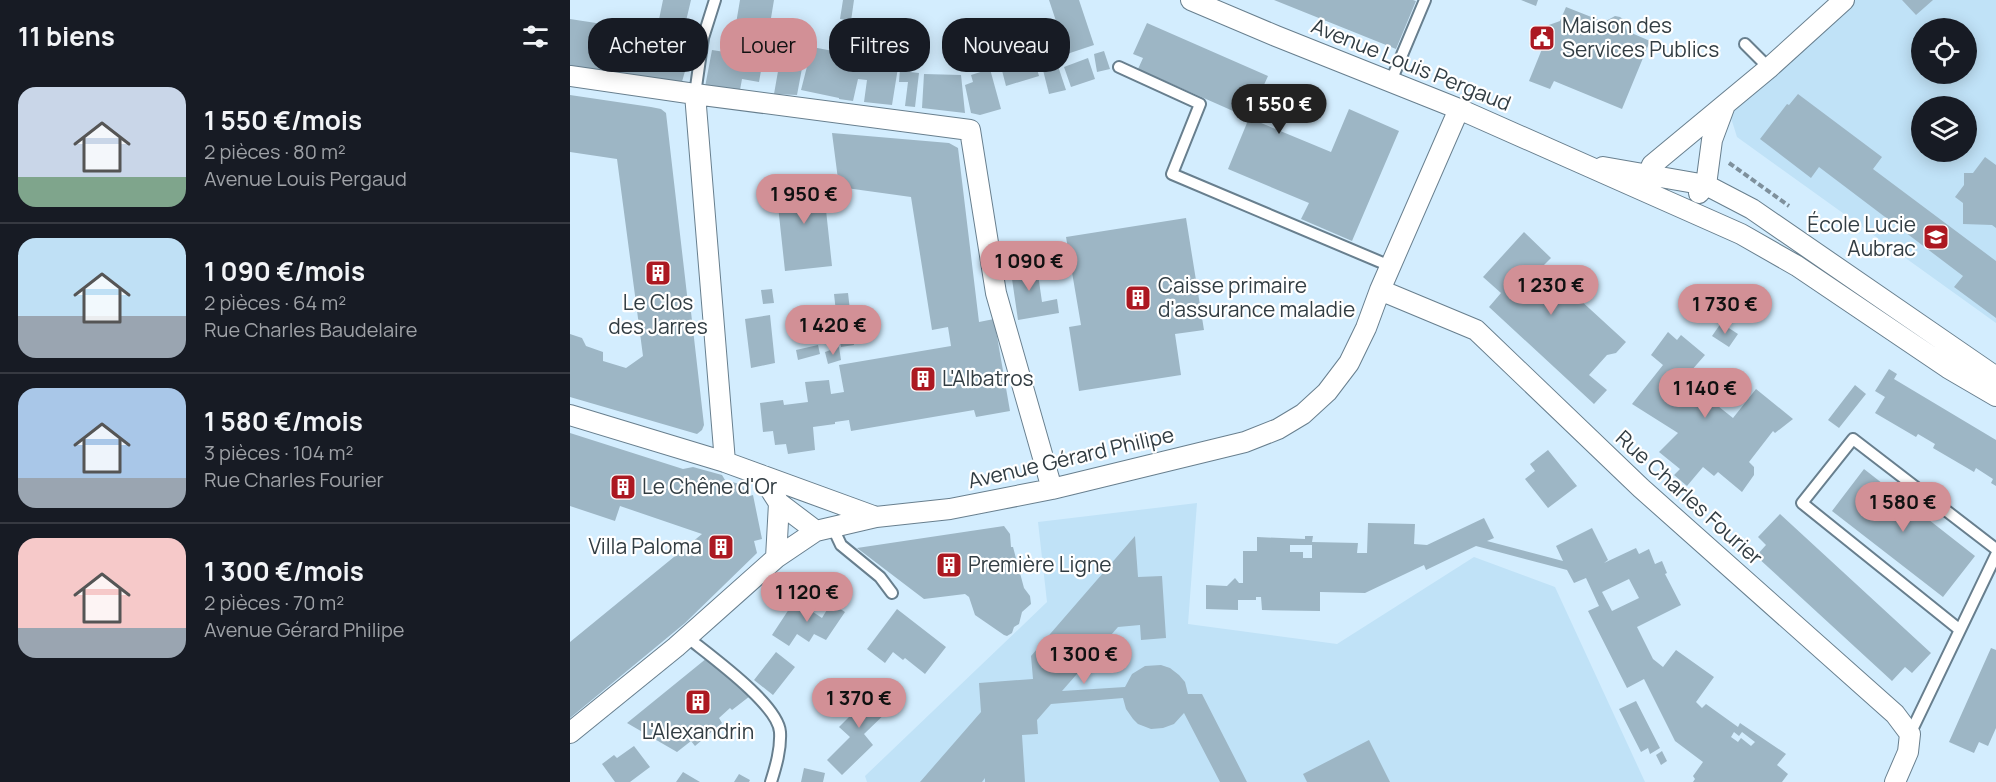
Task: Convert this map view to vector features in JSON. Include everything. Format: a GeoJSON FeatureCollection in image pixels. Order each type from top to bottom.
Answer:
{"type":"FeatureCollection","features":[{"type":"Feature","properties":{"kind":"street","name":"Avenue Louis Pergaud"},"geometry":{"type":"LineString","coordinates":[[1191,0],[1459,109],[1741,234],[1797,266],[1948,368],[1996,396]]}},
{"type":"Feature","properties":{"kind":"street"},"geometry":{"type":"LineString","coordinates":[[1726,102],[1712,140],[1706,185],[1690,200],[1668,203],[1652,187],[1648,174],[1652,165],[1726,102],[1769,68],[1844,0]]}},
{"type":"Feature","properties":{"kind":"street"},"geometry":{"type":"LineString","coordinates":[[570,75],[970,130],[996,293],[1053,489]]}},
{"type":"Feature","properties":{"kind":"street"},"geometry":{"type":"LineString","coordinates":[[695,94],[725,462]]}},
{"type":"Feature","properties":{"kind":"street","name":"Avenue Gérard Philipe"},"geometry":{"type":"LineString","coordinates":[[570,733],[687,637],[776,558],[824,529],[876,517],[950,509],[1053,489],[1245,442],[1278,429],[1304,414],[1327,392],[1349,363],[1459,109]]}},
{"type":"Feature","properties":{"kind":"street","name":"Avenue Louis Pergaud"},"geometry":{"type":"LineString","coordinates":[[1579,162],[1706,185],[1752,210],[1996,377]]}},
{"type":"Feature","properties":{"kind":"street","name":"Rue Charles Fourier"},"geometry":{"type":"LineString","coordinates":[[1380,290],[1476,330],[1641,488],[1895,714],[1910,734]]}},
{"type":"Feature","properties":{"kind":"street"},"geometry":{"type":"LineString","coordinates":[[570,415],[725,462],[876,517]]}},
{"type":"Feature","properties":{"kind":"street"},"geometry":{"type":"LineString","coordinates":[[761,475],[779,503],[824,529]]}},
{"type":"Feature","properties":{"kind":"street"},"geometry":{"type":"LineString","coordinates":[[812,494],[824,529]]}},
{"type":"Feature","properties":{"kind":"street"},"geometry":{"type":"LineString","coordinates":[[776,558],[779,503]]}},
{"type":"Feature","properties":{"kind":"street"},"geometry":{"type":"LineString","coordinates":[[1895,782],[1908,752],[1910,734]]}},
{"type":"Feature","properties":{"kind":"lane"},"geometry":{"type":"LineString","coordinates":[[695,94],[703,38],[715,0]]}},
{"type":"Feature","properties":{"kind":"lane"},"geometry":{"type":"LineString","coordinates":[[1391,81],[1425,0]]}},
{"type":"Feature","properties":{"kind":"lane"},"geometry":{"type":"LineString","coordinates":[[1745,44],[1769,68]]}},
{"type":"Feature","properties":{"kind":"lane"},"geometry":{"type":"LineString","coordinates":[[1119,67],[1200,104],[1172,174],[1390,266]]}},
{"type":"Feature","properties":{"kind":"lane"},"geometry":{"type":"LineString","coordinates":[[1960,630],[1802,503],[1853,439],[1996,549]]}},
{"type":"Feature","properties":{"kind":"lane"},"geometry":{"type":"LineString","coordinates":[[824,529],[880,577],[892,593]]}},
{"type":"Feature","properties":{"kind":"lane"},"geometry":{"type":"LineString","coordinates":[[1910,734],[1996,555]]}},
{"type":"Feature","properties":{"kind":"lane"},"geometry":{"type":"LineString","coordinates":[[687,637],[755,693],[777,718],[780,730],[779,757],[771,782]]}},
{"type":"Feature","properties":{"kind":"shaded area","name":"École Lucie Aubrac"},"geometry":{"type":"Polygon","coordinates":[[[1844,0],[1996,0],[1996,323],[1737,137],[1726,102],[1844,0]]]}},
{"type":"Feature","properties":{"kind":"shaded area"},"geometry":{"type":"Polygon","coordinates":[[[1197,503],[1188,624],[1337,644],[1474,557],[1555,587],[1645,782],[867,782],[865,776],[1047,602],[1038,522],[1197,503]]]}},
{"type":"Feature","properties":{"kind":"building"},"geometry":{"type":"Polygon","coordinates":[[[663,0],[691,0],[687,18],[659,18],[663,0]]]}},
{"type":"Feature","properties":{"kind":"building"},"geometry":{"type":"Polygon","coordinates":[[[740,0],[774,0],[771,18],[737,18],[740,0]]]}},
{"type":"Feature","properties":{"kind":"building"},"geometry":{"type":"Polygon","coordinates":[[[843,0],[854,0],[851,18],[840,18],[843,0]]]}},
{"type":"Feature","properties":{"kind":"building"},"geometry":{"type":"Polygon","coordinates":[[[1049,0],[1079,0],[1094,45],[1070,53],[1070,18],[1055,18],[1049,0]]]}},
{"type":"Feature","properties":{"kind":"building"},"geometry":{"type":"Polygon","coordinates":[[[1274,0],[1413,0],[1416,1],[1396,49],[1274,0]]]}},
{"type":"Feature","properties":{"kind":"building"},"geometry":{"type":"Polygon","coordinates":[[[1521,0],[1538,0],[1536,6],[1521,0]]]}},
{"type":"Feature","properties":{"kind":"building"},"geometry":{"type":"Polygon","coordinates":[[[1902,0],[1933,0],[1916,15],[1902,0]]]}},
{"type":"Feature","properties":{"kind":"building"},"geometry":{"type":"Polygon","coordinates":[[[1566,7],[1604,22],[1615,16],[1620,17],[1627,31],[1650,41],[1622,109],[1554,81],[1550,89],[1529,81],[1542,49],[1529,44],[1535,30],[1560,21],[1566,7]]]}},
{"type":"Feature","properties":{"kind":"building"},"geometry":{"type":"Polygon","coordinates":[[[570,19],[588,22],[588,70],[570,67],[570,19]]]}},
{"type":"Feature","properties":{"kind":"building"},"geometry":{"type":"Polygon","coordinates":[[[1147,23],[1268,76],[1249,118],[1138,69],[1143,58],[1133,54],[1147,23]]]}},
{"type":"Feature","properties":{"kind":"building"},"geometry":{"type":"Polygon","coordinates":[[[817,48],[829,50],[829,72],[897,72],[892,105],[864,102],[867,80],[858,79],[853,101],[801,90],[806,72],[817,72],[817,48]]]}},
{"type":"Feature","properties":{"kind":"building"},"geometry":{"type":"Polygon","coordinates":[[[712,50],[720,51],[720,72],[761,72],[759,82],[742,79],[740,90],[705,87],[712,50]]]}},
{"type":"Feature","properties":{"kind":"building"},"geometry":{"type":"Polygon","coordinates":[[[1104,51],[1110,69],[1097,72],[1094,54],[1104,51]]]}},
{"type":"Feature","properties":{"kind":"building"},"geometry":{"type":"Polygon","coordinates":[[[1088,58],[1095,79],[1071,87],[1066,72],[1070,72],[1070,65],[1088,58]]]}},
{"type":"Feature","properties":{"kind":"building"},"geometry":{"type":"Polygon","coordinates":[[[601,72],[685,72],[681,85],[601,72]]]}},
{"type":"Feature","properties":{"kind":"building"},"geometry":{"type":"Polygon","coordinates":[[[778,72],[801,72],[797,95],[774,94],[778,72]]]}},
{"type":"Feature","properties":{"kind":"building"},"geometry":{"type":"Polygon","coordinates":[[[900,72],[919,73],[915,107],[905,106],[908,82],[899,82],[900,72]]]}},
{"type":"Feature","properties":{"kind":"building"},"geometry":{"type":"Polygon","coordinates":[[[991,72],[1001,109],[980,115],[971,113],[965,85],[973,82],[971,75],[991,72]]]}},
{"type":"Feature","properties":{"kind":"building"},"geometry":{"type":"Polygon","coordinates":[[[1002,72],[1038,72],[1039,76],[1006,86],[1002,72]]]}},
{"type":"Feature","properties":{"kind":"building"},"geometry":{"type":"Polygon","coordinates":[[[1044,72],[1060,72],[1066,90],[1049,94],[1044,72]]]}},
{"type":"Feature","properties":{"kind":"building"},"geometry":{"type":"Polygon","coordinates":[[[924,74],[961,75],[965,113],[922,108],[924,74]]]}},
{"type":"Feature","properties":{"kind":"building"},"geometry":{"type":"Polygon","coordinates":[[[1798,94],[1882,157],[1873,169],[1996,261],[1996,318],[1954,287],[1963,276],[1819,167],[1811,178],[1760,139],[1787,104],[1789,105],[1798,94]]]}},
{"type":"Feature","properties":{"kind":"building","name":"Le Clos des Jarres"},"geometry":{"type":"Polygon","coordinates":[[[570,95],[651,107],[661,109],[666,113],[704,425],[697,434],[570,397],[570,334],[582,338],[586,346],[603,352],[603,361],[626,368],[643,356],[617,159],[570,152],[570,95]]]}},
{"type":"Feature","properties":{"kind":"building"},"geometry":{"type":"Polygon","coordinates":[[[1349,109],[1399,131],[1352,241],[1301,219],[1309,203],[1228,169],[1249,118],[1331,152],[1349,109]]]}},
{"type":"Feature","properties":{"kind":"building"},"geometry":{"type":"Polygon","coordinates":[[[832,133],[949,143],[958,148],[979,322],[994,319],[1010,411],[976,417],[974,410],[851,431],[849,420],[835,422],[835,424],[813,427],[815,450],[788,454],[786,444],[775,445],[773,431],[763,432],[760,403],[783,400],[784,405],[808,402],[805,382],[829,380],[831,394],[844,392],[839,365],[951,346],[948,327],[932,330],[911,197],[839,187],[832,133]]]}},
{"type":"Feature","properties":{"kind":"building"},"geometry":{"type":"Polygon","coordinates":[[[1985,157],[1996,165],[1996,228],[1992,225],[1963,224],[1963,203],[1955,197],[1964,185],[1964,173],[1973,173],[1985,157]]]}},
{"type":"Feature","properties":{"kind":"building"},"geometry":{"type":"Polygon","coordinates":[[[803,177],[804,184],[823,182],[832,266],[785,271],[776,187],[786,186],[785,179],[803,177]]]}},
{"type":"Feature","properties":{"kind":"building","name":"Caisse primaire d'assurance maladie"},"geometry":{"type":"Polygon","coordinates":[[[1186,218],[1204,330],[1175,334],[1181,375],[1079,391],[1069,327],[1081,325],[1066,237],[1186,218]]]}},
{"type":"Feature","properties":{"kind":"building"},"geometry":{"type":"Polygon","coordinates":[[[1524,232],[1551,258],[1543,266],[1626,342],[1616,353],[1607,355],[1589,375],[1607,390],[1594,404],[1489,307],[1501,293],[1483,277],[1524,232]]]}},
{"type":"Feature","properties":{"kind":"building"},"geometry":{"type":"Polygon","coordinates":[[[1036,260],[1042,302],[1057,299],[1059,313],[1018,320],[1012,279],[1010,279],[1007,265],[1036,260]]]}},
{"type":"Feature","properties":{"kind":"building"},"geometry":{"type":"Polygon","coordinates":[[[772,289],[774,303],[763,304],[761,290],[772,289]]]}},
{"type":"Feature","properties":{"kind":"building"},"geometry":{"type":"Polygon","coordinates":[[[848,293],[854,345],[841,347],[840,337],[799,341],[796,315],[830,310],[831,313],[836,312],[834,294],[848,293]]]}},
{"type":"Feature","properties":{"kind":"building"},"geometry":{"type":"Polygon","coordinates":[[[770,315],[775,363],[751,368],[745,319],[770,315]]]}},
{"type":"Feature","properties":{"kind":"building"},"geometry":{"type":"Polygon","coordinates":[[[1721,323],[1738,334],[1729,347],[1712,336],[1721,323]]]}},
{"type":"Feature","properties":{"kind":"building"},"geometry":{"type":"Polygon","coordinates":[[[1668,332],[1677,340],[1681,335],[1705,355],[1684,379],[1733,418],[1756,389],[1793,419],[1775,433],[1773,431],[1749,462],[1754,467],[1754,475],[1742,492],[1718,472],[1714,476],[1703,467],[1687,486],[1674,475],[1680,469],[1659,452],[1678,433],[1632,404],[1663,365],[1651,355],[1668,332]]]}},
{"type":"Feature","properties":{"kind":"building"},"geometry":{"type":"Polygon","coordinates":[[[818,345],[820,354],[798,360],[796,350],[818,345]]]}},
{"type":"Feature","properties":{"kind":"building"},"geometry":{"type":"Polygon","coordinates":[[[839,347],[841,360],[828,364],[825,352],[839,347]]]}},
{"type":"Feature","properties":{"kind":"building"},"geometry":{"type":"Polygon","coordinates":[[[1889,369],[1897,374],[1894,379],[1996,440],[1996,486],[1991,483],[1993,479],[1976,468],[1974,472],[1933,448],[1935,444],[1918,434],[1916,437],[1875,413],[1885,397],[1875,391],[1889,369]]]}},
{"type":"Feature","properties":{"kind":"building"},"geometry":{"type":"Polygon","coordinates":[[[1855,385],[1866,394],[1839,428],[1828,420],[1855,385]]]}},
{"type":"Feature","properties":{"kind":"building"},"geometry":{"type":"Polygon","coordinates":[[[570,433],[683,469],[693,467],[722,475],[725,480],[743,485],[746,497],[753,495],[762,539],[754,541],[757,553],[685,623],[570,718],[570,642],[702,534],[620,506],[615,521],[570,506],[570,433]]]}},
{"type":"Feature","properties":{"kind":"building"},"geometry":{"type":"Polygon","coordinates":[[[1548,450],[1577,486],[1548,508],[1525,479],[1535,471],[1530,464],[1548,450]]]}},
{"type":"Feature","properties":{"kind":"building"},"geometry":{"type":"Polygon","coordinates":[[[1864,469],[1975,556],[1943,597],[1832,511],[1864,469]]]}},
{"type":"Feature","properties":{"kind":"building"},"geometry":{"type":"Polygon","coordinates":[[[1780,514],[1931,653],[1912,673],[1905,667],[1892,681],[1756,556],[1766,545],[1758,537],[1780,514]]]}},
{"type":"Feature","properties":{"kind":"building"},"geometry":{"type":"Polygon","coordinates":[[[1484,518],[1494,538],[1487,541],[1563,561],[1556,546],[1592,528],[1608,560],[1604,563],[1636,548],[1639,554],[1649,549],[1655,564],[1662,561],[1667,573],[1665,574],[1681,605],[1637,627],[1653,659],[1663,667],[1676,650],[1714,677],[1696,702],[1702,708],[1706,704],[1738,727],[1740,723],[1786,754],[1777,765],[1788,774],[1782,782],[1693,782],[1695,779],[1693,776],[1703,762],[1675,741],[1644,679],[1627,688],[1588,611],[1599,606],[1586,578],[1574,583],[1567,570],[1476,546],[1426,570],[1424,565],[1365,593],[1320,592],[1320,611],[1262,610],[1261,597],[1256,597],[1256,600],[1238,600],[1238,610],[1206,609],[1206,585],[1227,586],[1235,578],[1239,583],[1243,583],[1243,551],[1257,551],[1257,537],[1305,539],[1305,536],[1313,536],[1312,542],[1358,543],[1357,553],[1367,553],[1368,523],[1415,524],[1414,544],[1427,545],[1484,518]],[[1290,545],[1290,552],[1303,552],[1303,558],[1312,558],[1312,545],[1290,545]],[[1629,579],[1602,592],[1612,611],[1639,598],[1629,579]],[[1734,732],[1731,737],[1738,742],[1741,738],[1751,746],[1755,742],[1742,732],[1739,736],[1734,732]]]}},
{"type":"Feature","properties":{"kind":"building","name":"Première Ligne"},"geometry":{"type":"Polygon","coordinates":[[[1004,526],[1010,534],[1011,547],[1013,547],[1024,588],[1030,596],[1031,604],[1022,612],[1019,624],[1007,636],[975,615],[969,597],[965,594],[924,599],[857,548],[1004,526]]]}},
{"type":"Feature","properties":{"kind":"building"},"geometry":{"type":"Polygon","coordinates":[[[1135,536],[1138,577],[1162,576],[1166,638],[1141,640],[1140,625],[1118,627],[1062,691],[1125,687],[1132,674],[1145,666],[1161,665],[1170,668],[1185,682],[1188,694],[1202,694],[1247,782],[1220,782],[1184,713],[1174,724],[1151,729],[1138,724],[1133,719],[1126,709],[1123,698],[1051,704],[1037,720],[1038,734],[1022,735],[1025,782],[985,782],[985,778],[982,782],[920,782],[981,712],[979,683],[1033,679],[1031,656],[1135,536]]]}},
{"type":"Feature","properties":{"kind":"building"},"geometry":{"type":"Polygon","coordinates":[[[795,600],[822,618],[831,603],[845,612],[826,640],[814,634],[809,642],[797,634],[789,646],[772,635],[795,600]]]}},
{"type":"Feature","properties":{"kind":"building"},"geometry":{"type":"Polygon","coordinates":[[[897,609],[946,647],[925,674],[905,658],[903,660],[893,652],[885,663],[867,649],[897,609]]]}},
{"type":"Feature","properties":{"kind":"building"},"geometry":{"type":"Polygon","coordinates":[[[1991,648],[1996,650],[1996,728],[1988,746],[1979,742],[1974,753],[1949,742],[1991,648]]]}},
{"type":"Feature","properties":{"kind":"building"},"geometry":{"type":"Polygon","coordinates":[[[776,652],[795,667],[773,695],[754,680],[776,652]]]}},
{"type":"Feature","properties":{"kind":"building","name":"L'Alexandrin"},"geometry":{"type":"Polygon","coordinates":[[[707,658],[750,696],[719,718],[722,723],[695,746],[691,741],[677,752],[627,723],[707,658]]]}},
{"type":"Feature","properties":{"kind":"building"},"geometry":{"type":"Polygon","coordinates":[[[868,685],[891,708],[864,734],[873,745],[842,775],[827,760],[850,737],[839,727],[857,709],[851,702],[868,685]]]}},
{"type":"Feature","properties":{"kind":"building"},"geometry":{"type":"Polygon","coordinates":[[[1636,701],[1660,748],[1650,754],[1648,748],[1641,752],[1619,709],[1636,701]]]}},
{"type":"Feature","properties":{"kind":"building"},"geometry":{"type":"Polygon","coordinates":[[[1369,740],[1390,782],[1307,782],[1303,774],[1369,740]]]}},
{"type":"Feature","properties":{"kind":"building"},"geometry":{"type":"Polygon","coordinates":[[[634,746],[650,767],[630,782],[615,782],[602,764],[614,755],[617,758],[634,746]]]}},
{"type":"Feature","properties":{"kind":"building"},"geometry":{"type":"Polygon","coordinates":[[[1662,751],[1667,761],[1661,765],[1656,755],[1662,751]]]}},
{"type":"Feature","properties":{"kind":"building"},"geometry":{"type":"Polygon","coordinates":[[[804,768],[825,773],[823,782],[801,782],[804,768]]]}},
{"type":"Feature","properties":{"kind":"building"},"geometry":{"type":"Polygon","coordinates":[[[683,772],[700,782],[676,782],[683,772]]]}},
{"type":"Feature","properties":{"kind":"building"},"geometry":{"type":"Polygon","coordinates":[[[739,774],[750,780],[749,782],[734,782],[739,774]]]}},
{"type":"Feature","properties":{"kind":"place","name":"Maison des Services Publics"},"geometry":{"type":"Point","coordinates":[1542,38]}},
{"type":"Feature","properties":{"kind":"place","name":"École Lucie Aubrac"},"geometry":{"type":"Point","coordinates":[1936,237]}},
{"type":"Feature","properties":{"kind":"place","name":"Le Clos des Jarres"},"geometry":{"type":"Point","coordinates":[658,273]}},
{"type":"Feature","properties":{"kind":"place","name":"Caisse primaire d'assurance maladie"},"geometry":{"type":"Point","coordinates":[1138,298]}},
{"type":"Feature","properties":{"kind":"place","name":"L'Albatros"},"geometry":{"type":"Point","coordinates":[923,379]}},
{"type":"Feature","properties":{"kind":"place","name":"Le Chêne d'Or"},"geometry":{"type":"Point","coordinates":[623,487]}},
{"type":"Feature","properties":{"kind":"place","name":"Villa Paloma"},"geometry":{"type":"Point","coordinates":[721,547]}},
{"type":"Feature","properties":{"kind":"place","name":"Première Ligne"},"geometry":{"type":"Point","coordinates":[949,565]}},
{"type":"Feature","properties":{"kind":"place","name":"L'Alexandrin"},"geometry":{"type":"Point","coordinates":[698,702]}}]}
